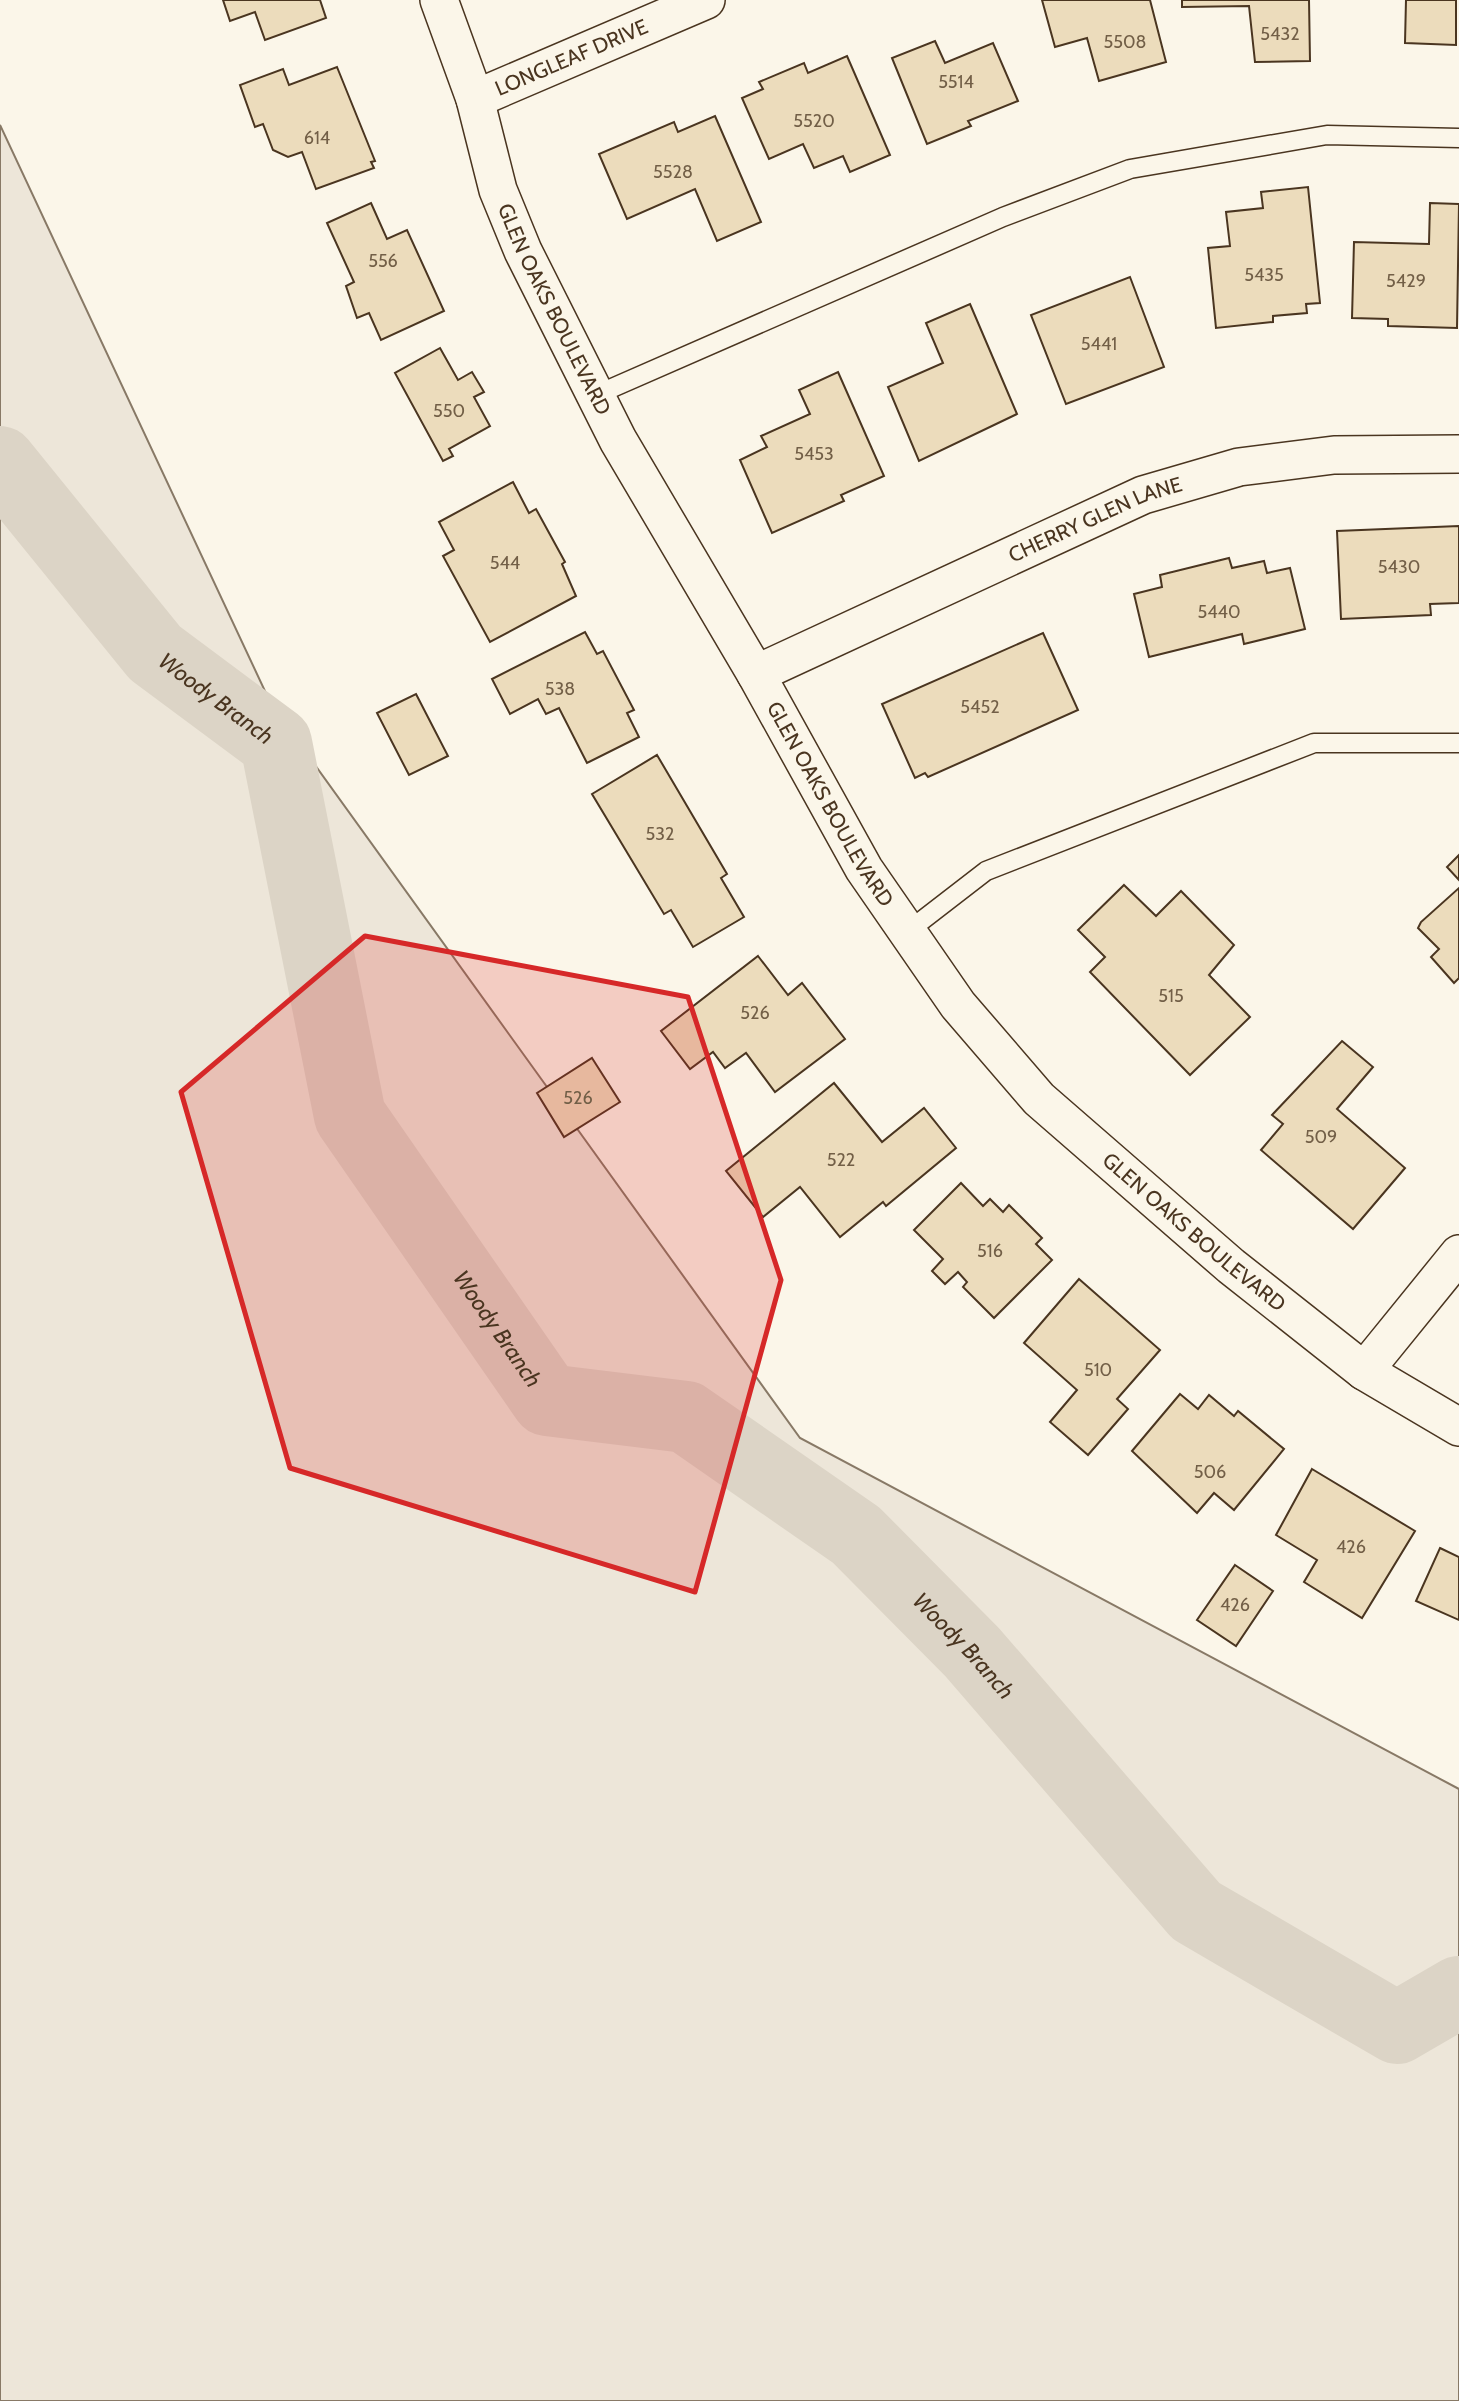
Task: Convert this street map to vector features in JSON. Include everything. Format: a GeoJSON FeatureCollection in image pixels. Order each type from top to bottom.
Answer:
{"type":"FeatureCollection","features":[{"type":"Feature","properties":{"kind":"street","name":"GLEN OAKS BOULEVARD"},"geometry":{"type":"LineString","coordinates":[[439,0],[475,99],[498,190],[523,251],[618,440],[756,674],[864,869],[958,1005],[1039,1099],[1230,1266],[1364,1371],[1459,1427]]}},
{"type":"Feature","properties":{"kind":"street","name":"LONGLEAF DRIVE"},"geometry":{"type":"LineString","coordinates":[[475,99],[706,0]]}},
{"type":"Feature","properties":{"kind":"street","name":"CHERRY GLEN LANE"},"geometry":{"type":"LineString","coordinates":[[756,674],[1143,495],[1239,467],[1334,455],[1459,454]]}},
{"type":"Feature","properties":{"kind":"street"},"geometry":{"type":"LineString","coordinates":[[1364,1371],[1459,1254]]}},
{"type":"Feature","properties":{"kind":"lane"},"geometry":{"type":"LineString","coordinates":[[596,395],[1003,217],[1130,169],[1326,135],[1459,138]]}},
{"type":"Feature","properties":{"kind":"lane"},"geometry":{"type":"LineString","coordinates":[[907,932],[986,871],[1314,743],[1459,743]]}},
{"type":"Feature","properties":{"kind":"highlighted area"},"geometry":{"type":"Polygon","coordinates":[[[365,936],[688,997],[781,1280],[695,1592],[290,1468],[181,1092],[365,936]]]}},
{"type":"Feature","properties":{"kind":"shaded area"},"geometry":{"type":"Polygon","coordinates":[[[0,125],[271,704],[800,1438],[1459,1789],[1459,2401],[0,2401],[0,125]]]}},
{"type":"Feature","properties":{"kind":"building"},"geometry":{"type":"Polygon","coordinates":[[[223,0],[320,0],[326,18],[265,40],[255,12],[230,21],[223,0]]]}},
{"type":"Feature","properties":{"kind":"building"},"geometry":{"type":"Polygon","coordinates":[[[1042,0],[1150,0],[1166,62],[1099,81],[1087,38],[1055,47],[1042,0]]]}},
{"type":"Feature","properties":{"kind":"building"},"geometry":{"type":"Polygon","coordinates":[[[1182,0],[1309,0],[1310,61],[1255,62],[1249,6],[1182,7],[1182,0]]]}},
{"type":"Feature","properties":{"kind":"building"},"geometry":{"type":"Polygon","coordinates":[[[1406,0],[1456,0],[1456,45],[1405,43],[1406,0]]]}},
{"type":"Feature","properties":{"kind":"building"},"geometry":{"type":"Polygon","coordinates":[[[935,41],[945,63],[993,43],[1018,101],[968,121],[971,126],[927,144],[892,58],[935,41]]]}},
{"type":"Feature","properties":{"kind":"building"},"geometry":{"type":"Polygon","coordinates":[[[847,56],[890,155],[850,172],[843,156],[814,168],[803,144],[769,159],[742,98],[763,89],[759,82],[804,63],[808,73],[847,56]]]}},
{"type":"Feature","properties":{"kind":"building"},"geometry":{"type":"Polygon","coordinates":[[[337,67],[375,161],[371,162],[374,168],[316,189],[302,152],[288,157],[273,150],[263,124],[255,127],[240,85],[283,69],[289,85],[337,67]]]}},
{"type":"Feature","properties":{"kind":"building"},"geometry":{"type":"Polygon","coordinates":[[[715,116],[761,222],[717,241],[695,189],[627,219],[599,154],[674,122],[678,132],[715,116]]]}},
{"type":"Feature","properties":{"kind":"building"},"geometry":{"type":"Polygon","coordinates":[[[1308,187],[1320,303],[1306,304],[1307,313],[1273,316],[1273,322],[1216,328],[1208,248],[1230,246],[1226,212],[1263,208],[1261,192],[1308,187]]]}},
{"type":"Feature","properties":{"kind":"building"},"geometry":{"type":"Polygon","coordinates":[[[371,203],[387,239],[407,230],[444,311],[381,340],[369,313],[357,318],[346,286],[354,282],[327,223],[371,203]]]}},
{"type":"Feature","properties":{"kind":"building"},"geometry":{"type":"Polygon","coordinates":[[[1430,203],[1459,204],[1457,328],[1388,326],[1388,319],[1352,318],[1354,242],[1429,244],[1430,203]]]}},
{"type":"Feature","properties":{"kind":"building"},"geometry":{"type":"Polygon","coordinates":[[[1130,277],[1164,367],[1066,404],[1031,315],[1130,277]]]}},
{"type":"Feature","properties":{"kind":"building"},"geometry":{"type":"Polygon","coordinates":[[[970,304],[1017,414],[919,461],[888,387],[943,363],[926,323],[970,304]]]}},
{"type":"Feature","properties":{"kind":"building"},"geometry":{"type":"Polygon","coordinates":[[[440,348],[458,380],[472,372],[484,392],[474,397],[490,426],[449,449],[453,456],[443,461],[395,373],[440,348]]]}},
{"type":"Feature","properties":{"kind":"building"},"geometry":{"type":"Polygon","coordinates":[[[838,372],[884,476],[841,495],[844,501],[772,533],[740,460],[767,447],[761,436],[810,414],[799,390],[838,372]]]}},
{"type":"Feature","properties":{"kind":"building"},"geometry":{"type":"Polygon","coordinates":[[[513,482],[529,513],[536,509],[565,562],[562,564],[576,596],[490,642],[443,556],[454,550],[439,522],[513,482]]]}},
{"type":"Feature","properties":{"kind":"building"},"geometry":{"type":"Polygon","coordinates":[[[1459,526],[1459,603],[1430,604],[1431,615],[1341,619],[1337,531],[1459,526]]]}},
{"type":"Feature","properties":{"kind":"building"},"geometry":{"type":"Polygon","coordinates":[[[1229,558],[1232,568],[1264,561],[1267,573],[1290,568],[1305,629],[1244,644],[1242,634],[1149,657],[1134,594],[1162,587],[1160,575],[1229,558]]]}},
{"type":"Feature","properties":{"kind":"building"},"geometry":{"type":"Polygon","coordinates":[[[585,632],[597,654],[603,651],[634,710],[627,713],[639,737],[587,763],[559,708],[546,714],[538,699],[510,714],[492,679],[585,632]]]}},
{"type":"Feature","properties":{"kind":"building"},"geometry":{"type":"Polygon","coordinates":[[[1043,633],[1078,710],[928,777],[925,773],[915,778],[882,704],[1043,633]]]}},
{"type":"Feature","properties":{"kind":"building"},"geometry":{"type":"Polygon","coordinates":[[[416,694],[448,756],[409,775],[377,713],[416,694]]]}},
{"type":"Feature","properties":{"kind":"building"},"geometry":{"type":"Polygon","coordinates":[[[657,755],[727,874],[721,878],[744,917],[693,947],[671,910],[664,914],[592,794],[657,755]]]}},
{"type":"Feature","properties":{"kind":"building"},"geometry":{"type":"Polygon","coordinates":[[[1459,855],[1459,880],[1447,867],[1459,855]]]}},
{"type":"Feature","properties":{"kind":"building"},"geometry":{"type":"Polygon","coordinates":[[[1124,885],[1156,916],[1181,891],[1234,945],[1209,975],[1250,1017],[1190,1075],[1090,972],[1105,957],[1078,930],[1124,885]]]}},
{"type":"Feature","properties":{"kind":"building"},"geometry":{"type":"Polygon","coordinates":[[[1459,888],[1459,978],[1454,983],[1431,957],[1439,949],[1418,928],[1421,922],[1459,888]]]}},
{"type":"Feature","properties":{"kind":"building"},"geometry":{"type":"Polygon","coordinates":[[[758,956],[788,995],[802,983],[845,1039],[775,1092],[746,1053],[725,1068],[713,1052],[690,1069],[661,1031],[758,956]]]}},
{"type":"Feature","properties":{"kind":"building"},"geometry":{"type":"Polygon","coordinates":[[[1342,1041],[1373,1067],[1337,1109],[1405,1168],[1353,1229],[1261,1150],[1283,1124],[1272,1115],[1342,1041]]]}},
{"type":"Feature","properties":{"kind":"building"},"geometry":{"type":"Polygon","coordinates":[[[592,1058],[620,1102],[564,1137],[537,1093],[592,1058]]]}},
{"type":"Feature","properties":{"kind":"building"},"geometry":{"type":"Polygon","coordinates":[[[834,1083],[882,1142],[924,1108],[956,1148],[886,1206],[883,1202],[840,1237],[800,1187],[763,1217],[726,1171],[834,1083]]]}},
{"type":"Feature","properties":{"kind":"building"},"geometry":{"type":"Polygon","coordinates":[[[961,1183],[983,1206],[990,1199],[1003,1212],[1009,1205],[1042,1238],[1036,1244],[1052,1260],[994,1318],[963,1287],[967,1282],[958,1272],[945,1284],[932,1271],[943,1259],[914,1230],[961,1183]]]}},
{"type":"Feature","properties":{"kind":"building"},"geometry":{"type":"Polygon","coordinates":[[[1079,1279],[1160,1350],[1117,1399],[1128,1409],[1088,1455],[1050,1422],[1077,1390],[1024,1343],[1079,1279]]]}},
{"type":"Feature","properties":{"kind":"building"},"geometry":{"type":"Polygon","coordinates":[[[1180,1394],[1198,1409],[1209,1395],[1234,1416],[1238,1411],[1284,1449],[1234,1510],[1214,1493],[1197,1513],[1132,1451],[1180,1394]]]}},
{"type":"Feature","properties":{"kind":"building"},"geometry":{"type":"Polygon","coordinates":[[[1312,1469],[1415,1531],[1362,1618],[1304,1582],[1317,1560],[1276,1535],[1312,1469]]]}},
{"type":"Feature","properties":{"kind":"building"},"geometry":{"type":"Polygon","coordinates":[[[1440,1548],[1459,1557],[1459,1620],[1416,1601],[1440,1548]]]}},
{"type":"Feature","properties":{"kind":"building"},"geometry":{"type":"Polygon","coordinates":[[[1235,1565],[1273,1591],[1236,1646],[1197,1620],[1235,1565]]]}},
{"type":"Feature","properties":{"kind":"waterway","name":"Woody Branch"},"geometry":{"type":"LineString","coordinates":[[0,462],[155,653],[276,743],[350,1116],[547,1400],[686,1417],[856,1535],[972,1652],[1196,1911],[1397,2028],[1459,1992]]}}]}
